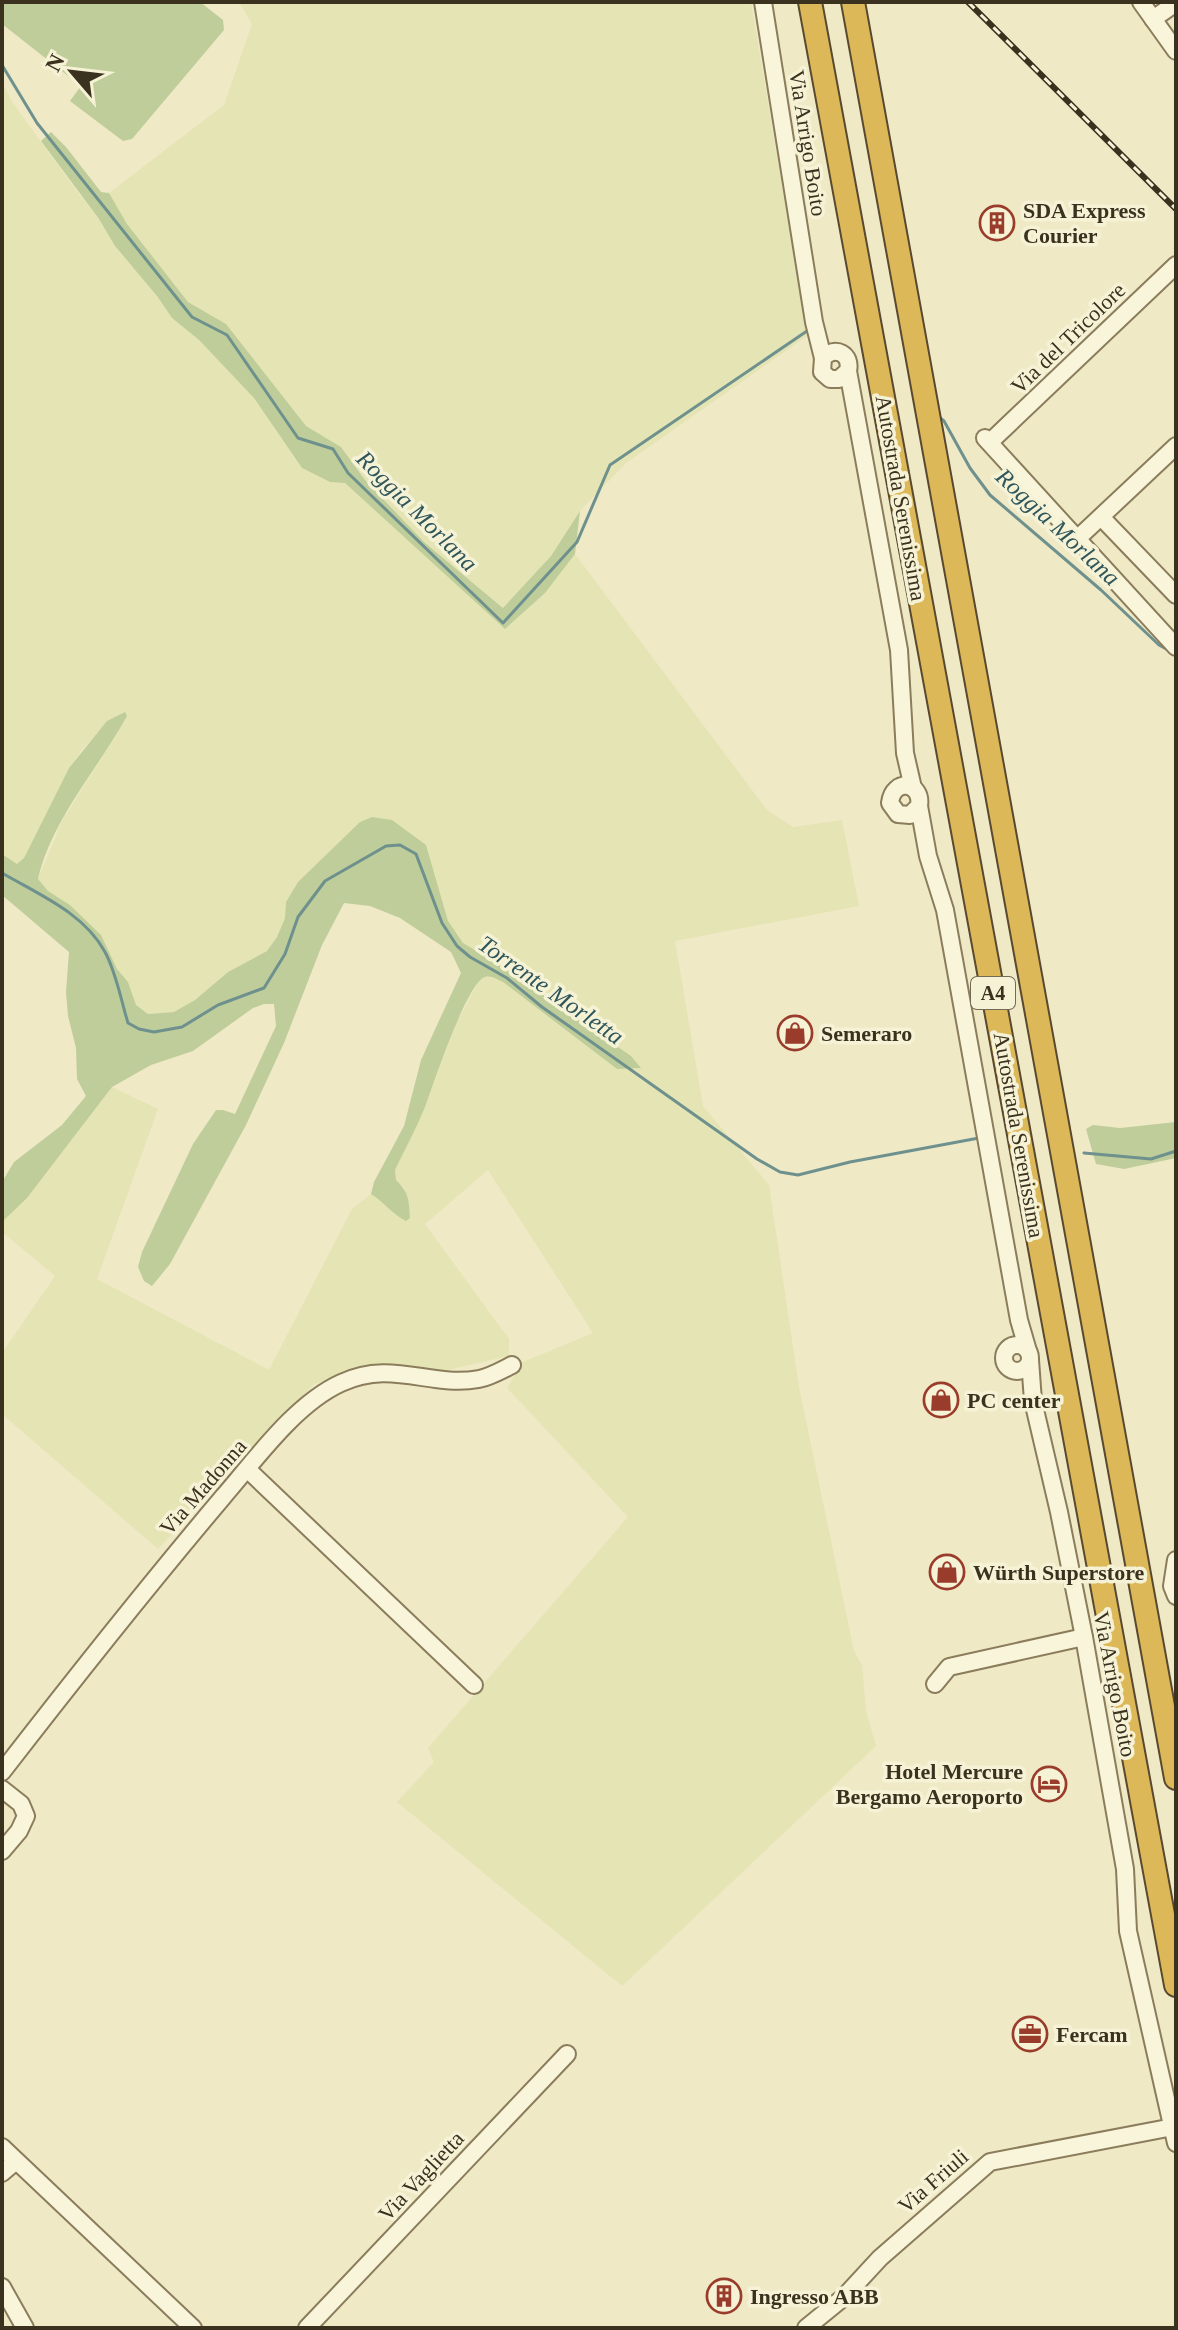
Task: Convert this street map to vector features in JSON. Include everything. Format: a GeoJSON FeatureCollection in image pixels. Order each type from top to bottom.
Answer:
{"type":"FeatureCollection","features":[{"type":"Feature","properties":{"kind":"highway","name":"Autostrada Serenissima"},"geometry":{"type":"LineString","coordinates":[[810,2],[1176,1985]]}},
{"type":"Feature","properties":{"kind":"highway","name":"Autostrada Serenissima"},"geometry":{"type":"LineString","coordinates":[[853,2],[1176,1778]]}},
{"type":"Feature","properties":{"kind":"street","name":"Via Arrigo Boito"},"geometry":{"type":"LineString","coordinates":[[763,2],[810,292],[830,354],[822,372],[842,376]]}},
{"type":"Feature","properties":{"kind":"street"},"geometry":{"type":"LineString","coordinates":[[1141,2],[1176,51]]}},
{"type":"Feature","properties":{"kind":"street"},"geometry":{"type":"LineString","coordinates":[[1153,19],[1176,3]]}},
{"type":"Feature","properties":{"kind":"street","name":"Via del Tricolore"},"geometry":{"type":"LineString","coordinates":[[1077,539],[988,440],[1176,265]]}},
{"type":"Feature","properties":{"kind":"street","name":"Via Arrigo Boito"},"geometry":{"type":"LineString","coordinates":[[830,354],[848,358],[842,376],[861,440],[899,650],[906,787]]}},
{"type":"Feature","properties":{"kind":"street"},"geometry":{"type":"LineString","coordinates":[[1176,446],[1077,539],[1176,647]]}},
{"type":"Feature","properties":{"kind":"street"},"geometry":{"type":"LineString","coordinates":[[1101,517],[1176,595]]}},
{"type":"Feature","properties":{"kind":"street","name":"Via Arrigo Boito"},"geometry":{"type":"LineString","coordinates":[[906,787],[920,798],[928,856],[945,910],[1023,1352],[1084,1637],[1125,1869],[1128,1931],[1174,2135]]}},
{"type":"Feature","properties":{"kind":"street","name":"Via Arrigo Boito"},"geometry":{"type":"LineString","coordinates":[[906,787],[892,794],[890,803],[894,811],[902,815],[928,856]]}},
{"type":"Feature","properties":{"kind":"street"},"geometry":{"type":"LineString","coordinates":[[902,815],[910,815],[919,806]]}},
{"type":"Feature","properties":{"kind":"street","name":"Via Arrigo Boito"},"geometry":{"type":"LineString","coordinates":[[1023,1352],[1003,1356],[1004,1363],[1033,1401]]}},
{"type":"Feature","properties":{"kind":"street","name":"Via Madonna"},"geometry":{"type":"LineString","coordinates":[[2,1772],[141,1594],[305,1406],[323,1392],[354,1377],[393,1372],[460,1380],[479,1379],[512,1365]]}},
{"type":"Feature","properties":{"kind":"street"},"geometry":{"type":"LineString","coordinates":[[247,1469],[474,1685]]}},
{"type":"Feature","properties":{"kind":"street"},"geometry":{"type":"LineString","coordinates":[[1176,1560],[1172,1586],[1176,1596]]}},
{"type":"Feature","properties":{"kind":"street"},"geometry":{"type":"LineString","coordinates":[[935,1684],[949,1667],[1084,1637]]}},
{"type":"Feature","properties":{"kind":"street"},"geometry":{"type":"LineString","coordinates":[[2,1789],[21,1804],[26,1816],[19,1831],[2,1851]]}},
{"type":"Feature","properties":{"kind":"street","name":"Via Vaglietta"},"geometry":{"type":"LineString","coordinates":[[307,2328],[567,2054]]}},
{"type":"Feature","properties":{"kind":"street","name":"Via Friuli"},"geometry":{"type":"LineString","coordinates":[[806,2328],[844,2297],[883,2254],[990,2162],[1174,2135]]}},
{"type":"Feature","properties":{"kind":"street"},"geometry":{"type":"LineString","coordinates":[[2,2147],[193,2328]]}},
{"type":"Feature","properties":{"kind":"street"},"geometry":{"type":"LineString","coordinates":[[2,2173],[16,2161]]}},
{"type":"Feature","properties":{"kind":"street"},"geometry":{"type":"LineString","coordinates":[[2,2287],[25,2328]]}},
{"type":"Feature","properties":{"kind":"green space"},"geometry":{"type":"Polygon","coordinates":[[[2,2],[200,2],[223,20],[224,30],[132,139],[123,141],[70,101],[81,86],[2,24],[2,2]]]}},
{"type":"Feature","properties":{"kind":"green space"},"geometry":{"type":"Polygon","coordinates":[[[239,2],[751,2],[807,336],[626,463],[580,511],[551,556],[504,608],[424,542],[365,480],[341,447],[306,427],[226,324],[188,302],[127,224],[109,193],[224,105],[252,24],[239,2]]]}},
{"type":"Feature","properties":{"kind":"green space"},"geometry":{"type":"Polygon","coordinates":[[[2,82],[13,103],[99,219],[115,246],[172,318],[199,340],[254,398],[302,468],[330,482],[345,483],[505,629],[545,593],[575,554],[767,810],[793,827],[842,820],[859,906],[675,941],[703,1106],[769,1185],[799,1387],[854,1651],[862,1665],[866,1711],[876,1746],[622,1986],[397,1802],[434,1762],[428,1748],[628,1517],[507,1388],[523,1362],[593,1333],[488,1170],[425,1224],[509,1339],[509,1356],[443,1371],[365,1366],[314,1384],[158,1549],[2,1414],[2,1353],[55,1276],[2,1232],[2,1222],[27,1198],[112,1087],[158,1109],[97,1279],[269,1370],[352,1209],[371,1194],[397,1216],[405,1188],[396,1180],[395,1170],[424,1108],[457,1022],[478,983],[485,977],[503,982],[617,1069],[631,1056],[552,1001],[536,986],[463,943],[448,921],[425,845],[346,837],[298,882],[286,902],[285,918],[277,937],[267,951],[228,972],[195,1000],[174,1012],[148,1014],[136,1006],[128,982],[117,969],[101,935],[38,879],[62,821],[118,732],[94,737],[83,748],[69,768],[24,858],[18,864],[4,858],[2,82]]]}},
{"type":"Feature","properties":{"kind":"green space"},"geometry":{"type":"Polygon","coordinates":[[[51,132],[101,192],[109,193],[127,224],[188,302],[226,324],[306,426],[341,447],[365,480],[424,542],[503,608],[551,556],[580,511],[575,554],[545,593],[505,629],[345,483],[330,482],[302,468],[254,398],[199,340],[172,318],[115,246],[99,219],[41,141],[51,132]]]}},
{"type":"Feature","properties":{"kind":"green space"},"geometry":{"type":"Polygon","coordinates":[[[125,712],[127,716],[54,836],[38,879],[101,935],[117,969],[128,982],[136,1005],[148,1014],[174,1012],[195,1000],[228,972],[267,951],[277,937],[285,918],[286,902],[298,882],[360,822],[372,817],[392,820],[426,845],[448,921],[463,943],[536,986],[552,1001],[631,1056],[641,1068],[617,1069],[503,982],[485,977],[477,984],[460,1016],[425,1107],[395,1170],[396,1180],[409,1202],[410,1218],[406,1221],[371,1194],[374,1182],[404,1126],[421,1060],[461,973],[451,952],[400,918],[370,906],[344,903],[322,945],[284,1043],[246,1125],[170,1264],[152,1286],[144,1281],[138,1267],[142,1252],[193,1144],[216,1110],[235,1114],[276,1026],[274,1004],[253,1008],[193,1051],[151,1065],[112,1087],[27,1198],[2,1222],[2,1182],[14,1162],[62,1125],[86,1096],[77,1079],[76,1048],[68,1016],[69,952],[2,895],[2,854],[17,864],[24,858],[69,768],[107,721],[125,712]]]}},
{"type":"Feature","properties":{"kind":"green space"},"geometry":{"type":"Polygon","coordinates":[[[1176,1122],[1176,1158],[1124,1169],[1096,1164],[1086,1129],[1093,1125],[1120,1128],[1176,1122]]]}},
{"type":"Feature","properties":{"kind":"waterway","name":"Roggia Morlana"},"geometry":{"type":"LineString","coordinates":[[2,65],[37,123],[192,317],[227,335],[298,438],[333,449],[348,473],[503,623],[577,542],[610,465],[807,331]]}},
{"type":"Feature","properties":{"kind":"waterway","name":"Roggia Morlana"},"geometry":{"type":"LineString","coordinates":[[939,417],[990,495],[1101,590],[1159,645],[1170,651]]}},
{"type":"Feature","properties":{"kind":"waterway","name":"Torrente Morletta"},"geometry":{"type":"LineString","coordinates":[[2,873],[59,906],[85,926],[109,960],[128,1023],[154,1032],[182,1027],[218,1005],[264,988],[285,954],[298,917],[325,881],[386,846],[400,845],[416,854],[442,923],[457,946],[507,978],[542,1007],[757,1159],[780,1172],[798,1175],[979,1138]]}},
{"type":"Feature","properties":{"kind":"waterway","name":"Torrente Morletta"},"geometry":{"type":"LineString","coordinates":[[1084,1153],[1151,1159],[1176,1151]]}},
{"type":"Feature","properties":{"kind":"railway"},"geometry":{"type":"LineString","coordinates":[[968,2],[1176,209]]}},
{"type":"Feature","properties":{"kind":"place","name":"SDA Express Courier"},"geometry":{"type":"Point","coordinates":[997,223]}},
{"type":"Feature","properties":{"kind":"place","name":"Semeraro"},"geometry":{"type":"Point","coordinates":[795,1033]}},
{"type":"Feature","properties":{"kind":"place","name":"PC center"},"geometry":{"type":"Point","coordinates":[941,1400]}},
{"type":"Feature","properties":{"kind":"place","name":"Würth Superstore"},"geometry":{"type":"Point","coordinates":[947,1572]}},
{"type":"Feature","properties":{"kind":"place","name":"Hotel Mercure Bergamo Aeroporto"},"geometry":{"type":"Point","coordinates":[1049,1784]}},
{"type":"Feature","properties":{"kind":"place","name":"Fercam"},"geometry":{"type":"Point","coordinates":[1030,2034]}},
{"type":"Feature","properties":{"kind":"place","name":"Ingresso ABB"},"geometry":{"type":"Point","coordinates":[724,2296]}}]}
